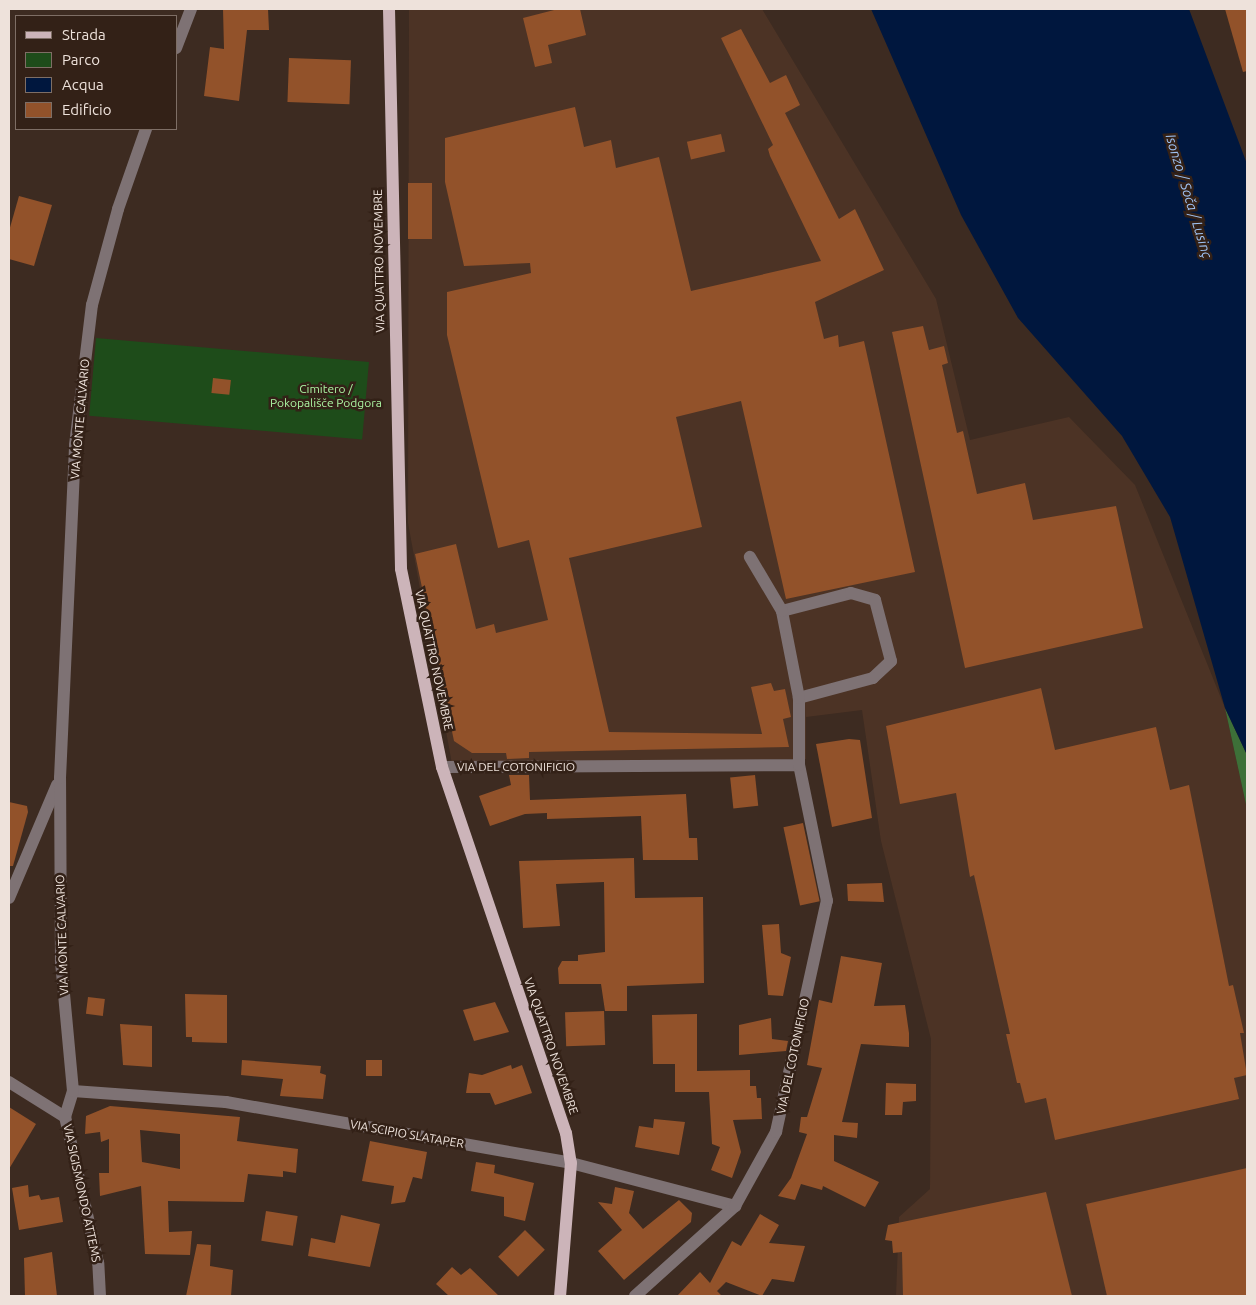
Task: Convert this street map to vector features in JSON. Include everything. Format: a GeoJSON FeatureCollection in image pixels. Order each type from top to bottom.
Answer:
{"type":"FeatureCollection","features":[{"type":"Feature","properties":{"kind":"main road","name":"VIA QUATTRO NOVEMBRE"},"geometry":{"type":"LineString","coordinates":[[389,9],[396,521],[401,569],[442,767],[566,1133],[571,1164],[560,1296]]}},
{"type":"Feature","properties":{"kind":"street"},"geometry":{"type":"LineString","coordinates":[[178,43],[191,9]]}},
{"type":"Feature","properties":{"kind":"street","name":"VIA MONTE CALVARIO"},"geometry":{"type":"LineString","coordinates":[[73,1091],[61,961],[60,778],[75,445],[91,314],[118,209],[146,130]]}},
{"type":"Feature","properties":{"kind":"street","name":"VIA DEL COTONIFICIO"},"geometry":{"type":"LineString","coordinates":[[635,1296],[735,1206],[776,1132],[827,901],[799,765],[799,698],[782,611],[750,557]]}},
{"type":"Feature","properties":{"kind":"street"},"geometry":{"type":"LineString","coordinates":[[782,611],[851,593],[875,600],[891,661],[873,678],[799,698]]}},
{"type":"Feature","properties":{"kind":"street","name":"VIA DEL COTONIFICIO"},"geometry":{"type":"LineString","coordinates":[[442,767],[799,765]]}},
{"type":"Feature","properties":{"kind":"street","name":"VIA MONTE CALVARIO"},"geometry":{"type":"LineString","coordinates":[[9,898],[60,778]]}},
{"type":"Feature","properties":{"kind":"street"},"geometry":{"type":"LineString","coordinates":[[9,1082],[65,1118]]}},
{"type":"Feature","properties":{"kind":"street","name":"VIA SCIPIO SLATAPER"},"geometry":{"type":"LineString","coordinates":[[73,1091],[226,1102],[571,1164],[735,1206]]}},
{"type":"Feature","properties":{"kind":"street","name":"VIA SIGISMONDO ATTEMS"},"geometry":{"type":"LineString","coordinates":[[73,1091],[65,1118],[98,1263],[100,1296]]}},
{"type":"Feature","properties":{"kind":"shaded area"},"geometry":{"type":"Polygon","coordinates":[[[409,9],[762,9],[936,299],[970,440],[1069,417],[1135,485],[1225,708],[1247,809],[1247,1296],[896,1296],[899,1217],[930,1189],[931,1039],[881,841],[862,710],[806,717],[806,759],[452,764],[408,523],[409,9]]]}},
{"type":"Feature","properties":{"kind":"green space","name":"Cimitero / Pokopališče Podgora"},"geometry":{"type":"Polygon","coordinates":[[[96,338],[369,362],[362,440],[89,416],[96,338]]]}},
{"type":"Feature","properties":{"kind":"green space"},"geometry":{"type":"Polygon","coordinates":[[[1225,708],[1247,755],[1247,809],[1225,708]]]}},
{"type":"Feature","properties":{"kind":"water","name":"Isonzo / Soča / Lusinç"},"geometry":{"type":"Polygon","coordinates":[[[871,9],[1189,9],[1247,164],[1247,755],[1225,708],[1170,517],[1122,436],[1018,318],[961,215],[871,9]]]}},
{"type":"Feature","properties":{"kind":"building"},"geometry":{"type":"Polygon","coordinates":[[[223,9],[268,9],[269,30],[247,30],[239,101],[204,96],[210,47],[224,49],[223,9]]]}},
{"type":"Feature","properties":{"kind":"building"},"geometry":{"type":"Polygon","coordinates":[[[558,9],[580,9],[586,35],[548,45],[552,63],[535,67],[523,18],[558,9]]]}},
{"type":"Feature","properties":{"kind":"building"},"geometry":{"type":"Polygon","coordinates":[[[1225,9],[1247,9],[1247,71],[1243,72],[1225,9]]]}},
{"type":"Feature","properties":{"kind":"building"},"geometry":{"type":"Polygon","coordinates":[[[741,29],[770,83],[786,75],[800,105],[785,113],[839,219],[855,209],[884,270],[815,302],[824,339],[838,335],[839,347],[864,341],[915,572],[786,599],[741,401],[676,417],[702,527],[569,558],[609,732],[762,734],[751,687],[771,683],[774,691],[785,689],[791,717],[783,719],[789,747],[529,752],[529,758],[507,759],[506,753],[472,753],[454,741],[415,554],[456,544],[476,629],[494,624],[496,633],[548,620],[529,540],[498,548],[447,335],[447,292],[531,273],[530,263],[464,266],[445,182],[445,138],[575,107],[584,147],[611,140],[616,168],[659,157],[691,291],[821,261],[770,156],[768,149],[773,145],[721,38],[741,29]]]}},
{"type":"Feature","properties":{"kind":"building"},"geometry":{"type":"Polygon","coordinates":[[[289,58],[351,60],[349,104],[287,102],[289,58]]]}},
{"type":"Feature","properties":{"kind":"building"},"geometry":{"type":"Polygon","coordinates":[[[721,134],[725,152],[691,159],[687,142],[721,134]]]}},
{"type":"Feature","properties":{"kind":"building"},"geometry":{"type":"Polygon","coordinates":[[[408,183],[432,183],[432,239],[408,239],[408,183]]]}},
{"type":"Feature","properties":{"kind":"building"},"geometry":{"type":"Polygon","coordinates":[[[19,196],[52,205],[34,266],[9,259],[9,231],[19,196]]]}},
{"type":"Feature","properties":{"kind":"building"},"geometry":{"type":"Polygon","coordinates":[[[923,326],[929,350],[944,346],[948,363],[942,365],[957,433],[963,431],[977,494],[1025,483],[1033,520],[1116,506],[1143,628],[965,668],[892,332],[923,326]]]}},
{"type":"Feature","properties":{"kind":"building"},"geometry":{"type":"Polygon","coordinates":[[[213,378],[231,380],[229,395],[211,393],[213,378]]]}},
{"type":"Feature","properties":{"kind":"building"},"geometry":{"type":"Polygon","coordinates":[[[1041,688],[1055,750],[1156,727],[1170,790],[1189,785],[1229,986],[1233,985],[1244,1033],[1240,1033],[1247,1075],[1234,1078],[1239,1099],[1055,1140],[1046,1098],[1025,1103],[1020,1083],[1017,1083],[1006,1034],[1010,1034],[974,875],[970,877],[956,793],[900,804],[886,726],[1041,688]]]}},
{"type":"Feature","properties":{"kind":"building"},"geometry":{"type":"Polygon","coordinates":[[[849,739],[860,740],[872,818],[832,827],[816,744],[849,739]]]}},
{"type":"Feature","properties":{"kind":"building"},"geometry":{"type":"Polygon","coordinates":[[[509,775],[529,775],[530,800],[686,794],[689,838],[697,838],[698,860],[643,860],[641,816],[547,819],[547,813],[525,814],[490,826],[479,796],[511,785],[509,775]]]}},
{"type":"Feature","properties":{"kind":"building"},"geometry":{"type":"Polygon","coordinates":[[[755,775],[758,806],[733,808],[730,778],[755,775]]]}},
{"type":"Feature","properties":{"kind":"building"},"geometry":{"type":"Polygon","coordinates":[[[9,802],[27,806],[28,812],[13,866],[9,866],[9,802]]]}},
{"type":"Feature","properties":{"kind":"building"},"geometry":{"type":"Polygon","coordinates":[[[803,823],[820,901],[800,905],[783,827],[803,823]]]}},
{"type":"Feature","properties":{"kind":"building"},"geometry":{"type":"Polygon","coordinates":[[[634,858],[635,898],[703,897],[704,983],[627,986],[627,1011],[605,1011],[601,984],[559,984],[558,968],[562,961],[578,961],[578,955],[605,952],[604,882],[556,884],[560,926],[523,928],[519,861],[634,858]]]}},
{"type":"Feature","properties":{"kind":"building"},"geometry":{"type":"Polygon","coordinates":[[[882,883],[884,902],[848,901],[847,884],[882,883]]]}},
{"type":"Feature","properties":{"kind":"building"},"geometry":{"type":"Polygon","coordinates":[[[779,924],[781,953],[791,957],[783,996],[768,995],[762,925],[779,924]]]}},
{"type":"Feature","properties":{"kind":"building"},"geometry":{"type":"Polygon","coordinates":[[[841,956],[882,963],[874,1006],[905,1005],[909,1033],[909,1047],[861,1044],[842,1122],[858,1123],[857,1138],[834,1135],[834,1161],[879,1182],[865,1207],[823,1186],[822,1190],[801,1184],[795,1200],[778,1196],[791,1178],[807,1134],[799,1132],[801,1117],[807,1117],[822,1068],[807,1065],[819,1000],[832,1003],[841,956]]]}},
{"type":"Feature","properties":{"kind":"building"},"geometry":{"type":"Polygon","coordinates":[[[185,994],[227,995],[227,1043],[192,1042],[192,1037],[186,1037],[185,994]]]}},
{"type":"Feature","properties":{"kind":"building"},"geometry":{"type":"Polygon","coordinates":[[[88,997],[105,999],[103,1016],[86,1014],[88,997]]]}},
{"type":"Feature","properties":{"kind":"building"},"geometry":{"type":"Polygon","coordinates":[[[495,1002],[509,1032],[474,1041],[463,1010],[495,1002]]]}},
{"type":"Feature","properties":{"kind":"building"},"geometry":{"type":"Polygon","coordinates":[[[604,1011],[605,1045],[566,1046],[565,1012],[604,1011]]]}},
{"type":"Feature","properties":{"kind":"building"},"geometry":{"type":"Polygon","coordinates":[[[697,1014],[697,1071],[750,1070],[750,1086],[756,1086],[757,1098],[761,1098],[762,1119],[733,1120],[741,1152],[732,1178],[711,1170],[720,1147],[712,1144],[709,1092],[675,1092],[675,1064],[653,1064],[652,1015],[697,1014]]]}},
{"type":"Feature","properties":{"kind":"building"},"geometry":{"type":"Polygon","coordinates":[[[771,1018],[772,1039],[788,1041],[786,1051],[739,1055],[739,1025],[771,1018]]]}},
{"type":"Feature","properties":{"kind":"building"},"geometry":{"type":"Polygon","coordinates":[[[120,1024],[152,1026],[152,1067],[123,1065],[120,1024]]]}},
{"type":"Feature","properties":{"kind":"building"},"geometry":{"type":"Polygon","coordinates":[[[242,1060],[321,1066],[320,1073],[326,1075],[323,1099],[280,1096],[283,1079],[241,1075],[242,1060]]]}},
{"type":"Feature","properties":{"kind":"building"},"geometry":{"type":"Polygon","coordinates":[[[366,1060],[382,1060],[382,1076],[366,1076],[366,1060]]]}},
{"type":"Feature","properties":{"kind":"building"},"geometry":{"type":"Polygon","coordinates":[[[511,1065],[512,1069],[522,1065],[532,1093],[495,1105],[490,1093],[466,1093],[469,1073],[482,1075],[511,1065]]]}},
{"type":"Feature","properties":{"kind":"building"},"geometry":{"type":"Polygon","coordinates":[[[886,1083],[916,1084],[916,1101],[903,1102],[902,1115],[885,1115],[886,1083]]]}},
{"type":"Feature","properties":{"kind":"building"},"geometry":{"type":"Polygon","coordinates":[[[110,1106],[240,1117],[237,1141],[298,1149],[296,1173],[283,1171],[283,1177],[248,1174],[244,1202],[168,1201],[169,1232],[192,1231],[190,1255],[145,1254],[141,1186],[100,1196],[99,1173],[109,1173],[109,1139],[101,1142],[100,1132],[85,1134],[86,1116],[110,1106]],[[140,1130],[142,1162],[180,1169],[180,1134],[140,1130]]]}},
{"type":"Feature","properties":{"kind":"building"},"geometry":{"type":"Polygon","coordinates":[[[9,1107],[36,1124],[9,1169],[9,1107]]]}},
{"type":"Feature","properties":{"kind":"building"},"geometry":{"type":"Polygon","coordinates":[[[654,1119],[685,1122],[679,1155],[635,1147],[639,1126],[653,1128],[654,1119]]]}},
{"type":"Feature","properties":{"kind":"building"},"geometry":{"type":"Polygon","coordinates":[[[370,1141],[427,1152],[422,1179],[413,1177],[405,1202],[391,1204],[394,1186],[362,1181],[370,1141]]]}},
{"type":"Feature","properties":{"kind":"building"},"geometry":{"type":"Polygon","coordinates":[[[476,1162],[495,1165],[494,1173],[534,1183],[525,1221],[504,1216],[504,1197],[471,1191],[476,1162]]]}},
{"type":"Feature","properties":{"kind":"building"},"geometry":{"type":"Polygon","coordinates":[[[1247,1168],[1247,1296],[1107,1296],[1086,1204],[1247,1168]]]}},
{"type":"Feature","properties":{"kind":"building"},"geometry":{"type":"Polygon","coordinates":[[[28,1185],[29,1197],[39,1195],[41,1200],[59,1197],[63,1222],[19,1230],[12,1188],[28,1185]]]}},
{"type":"Feature","properties":{"kind":"building"},"geometry":{"type":"Polygon","coordinates":[[[615,1187],[634,1191],[629,1213],[643,1229],[679,1200],[692,1213],[691,1222],[624,1280],[598,1251],[622,1230],[598,1202],[612,1204],[615,1187]]]}},
{"type":"Feature","properties":{"kind":"building"},"geometry":{"type":"Polygon","coordinates":[[[1046,1192],[1072,1296],[903,1296],[902,1252],[893,1253],[892,1241],[885,1240],[888,1225],[1046,1192]]]}},
{"type":"Feature","properties":{"kind":"building"},"geometry":{"type":"Polygon","coordinates":[[[266,1211],[298,1216],[293,1246],[261,1241],[266,1211]]]}},
{"type":"Feature","properties":{"kind":"building"},"geometry":{"type":"Polygon","coordinates":[[[760,1214],[779,1225],[769,1243],[805,1246],[794,1282],[772,1279],[762,1296],[726,1282],[717,1291],[722,1296],[677,1296],[700,1272],[710,1283],[732,1241],[741,1246],[760,1214]]]}},
{"type":"Feature","properties":{"kind":"building"},"geometry":{"type":"Polygon","coordinates":[[[341,1215],[380,1224],[370,1267],[308,1256],[311,1238],[335,1243],[341,1215]]]}},
{"type":"Feature","properties":{"kind":"building"},"geometry":{"type":"Polygon","coordinates":[[[525,1230],[545,1250],[518,1277],[498,1257],[525,1230]]]}},
{"type":"Feature","properties":{"kind":"building"},"geometry":{"type":"Polygon","coordinates":[[[197,1244],[211,1245],[210,1266],[233,1270],[231,1296],[186,1296],[197,1244]]]}},
{"type":"Feature","properties":{"kind":"building"},"geometry":{"type":"Polygon","coordinates":[[[52,1252],[57,1296],[25,1296],[24,1258],[52,1252]]]}},
{"type":"Feature","properties":{"kind":"building"},"geometry":{"type":"Polygon","coordinates":[[[452,1267],[461,1275],[470,1268],[499,1296],[449,1296],[436,1284],[452,1267]]]}}]}
